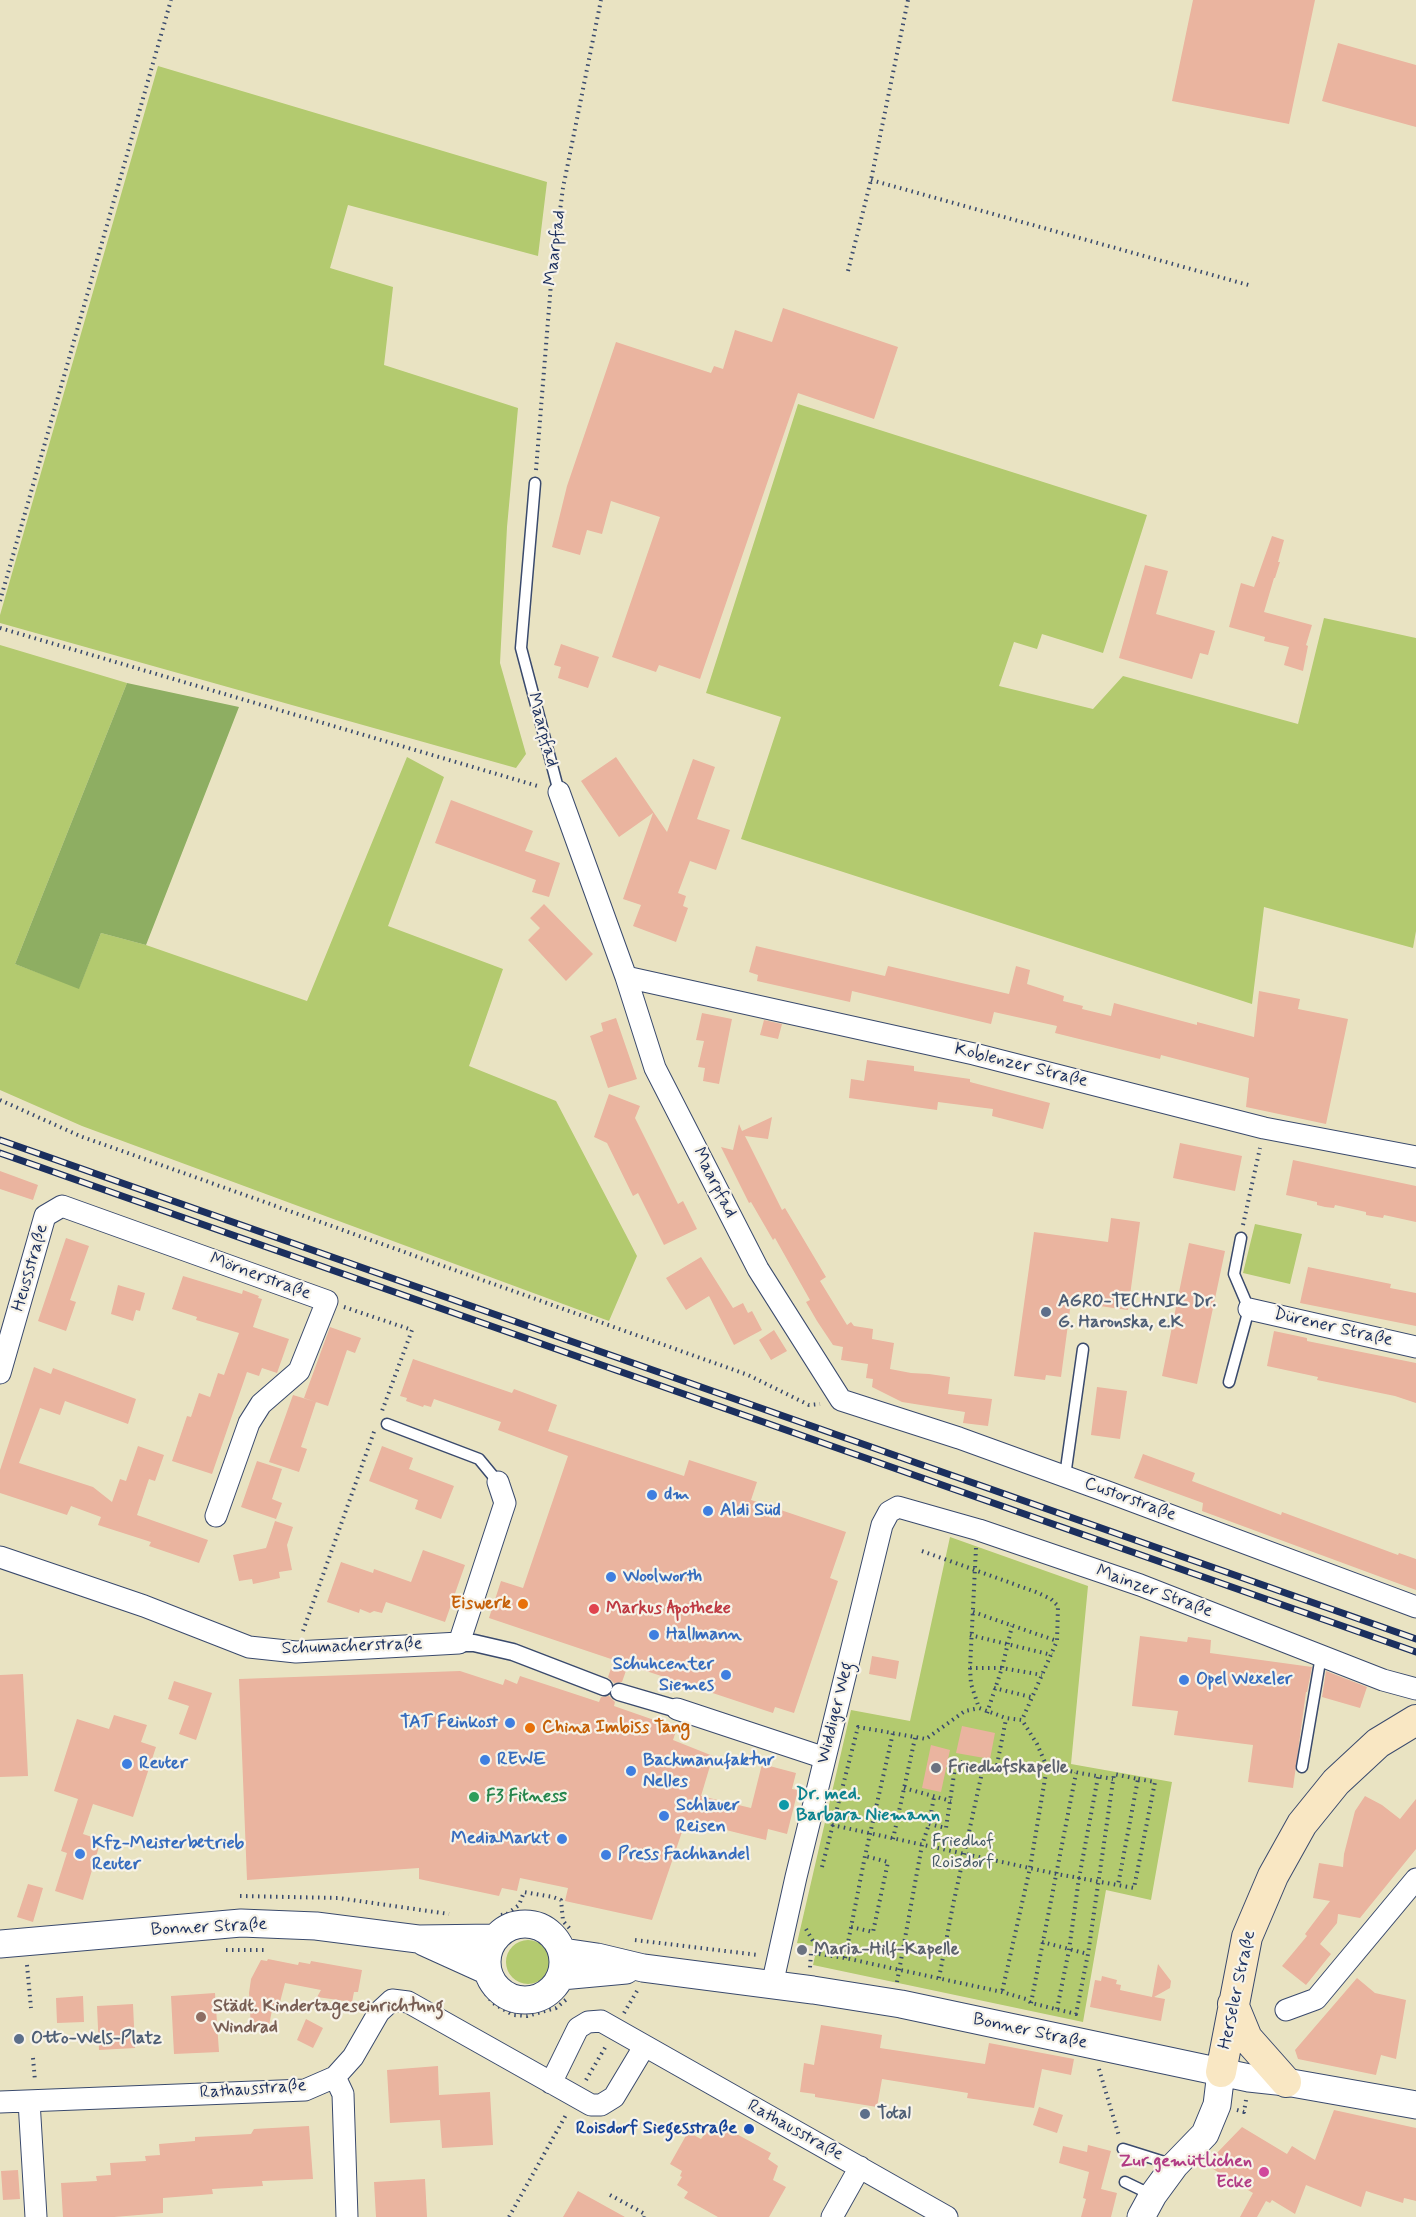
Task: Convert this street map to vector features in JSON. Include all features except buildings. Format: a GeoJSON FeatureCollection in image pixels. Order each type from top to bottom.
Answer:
{"type":"FeatureCollection","features":[{"type":"Feature","properties":{"kind":"main road","name":"Herseler Straße"},"geometry":{"type":"LineString","coordinates":[[1221,2072],[1246,1937],[1273,1876],[1302,1824],[1336,1782],[1378,1743],[1416,1720]]}},
{"type":"Feature","properties":{"kind":"main road"},"geometry":{"type":"LineString","coordinates":[[1233,2004],[1247,2038],[1286,2082]]}},
{"type":"Feature","properties":{"kind":"street","name":"Maarpfad"},"geometry":{"type":"LineString","coordinates":[[559,792],[626,977],[655,1068],[758,1269],[841,1400]]}},
{"type":"Feature","properties":{"kind":"street","name":"Koblenzer Straße"},"geometry":{"type":"LineString","coordinates":[[626,977],[974,1054],[1264,1128],[1416,1157]]}},
{"type":"Feature","properties":{"kind":"street","name":"Mörnerstraße"},"geometry":{"type":"LineString","coordinates":[[62,1206],[327,1301],[299,1371],[261,1404],[249,1423],[216,1516]]}},
{"type":"Feature","properties":{"kind":"street","name":"Heussstraße"},"geometry":{"type":"LineString","coordinates":[[0,1372],[45,1216],[62,1206]]}},
{"type":"Feature","properties":{"kind":"street","name":"Dürener Straße"},"geometry":{"type":"LineString","coordinates":[[1250,1309],[1416,1347]]}},
{"type":"Feature","properties":{"kind":"street","name":"Custorstraße"},"geometry":{"type":"LineString","coordinates":[[841,1400],[959,1438],[1065,1476],[1416,1607]]}},
{"type":"Feature","properties":{"kind":"street"},"geometry":{"type":"LineString","coordinates":[[459,1643],[505,1503],[498,1482]]}},
{"type":"Feature","properties":{"kind":"street","name":"Mainzer Straße"},"geometry":{"type":"LineString","coordinates":[[889,1512],[898,1507],[979,1530],[1140,1585],[1383,1680],[1416,1689]]}},
{"type":"Feature","properties":{"kind":"street","name":"Widdiger Weg"},"geometry":{"type":"LineString","coordinates":[[772,1985],[882,1525],[889,1512]]}},
{"type":"Feature","properties":{"kind":"street","name":"Schumacherstraße"},"geometry":{"type":"LineString","coordinates":[[0,1557],[144,1606],[249,1647],[296,1652],[474,1643],[513,1652],[612,1689],[825,1758]]}},
{"type":"Feature","properties":{"kind":"street"},"geometry":{"type":"LineString","coordinates":[[1286,2010],[1316,1998],[1416,1880]]}},
{"type":"Feature","properties":{"kind":"street","name":"Bonner Straße"},"geometry":{"type":"LineString","coordinates":[[0,1944],[241,1923],[316,1926],[418,1939],[496,1927]]}},
{"type":"Feature","properties":{"kind":"street"},"geometry":{"type":"LineString","coordinates":[[519,1923],[533,1924],[547,1930],[554,1936],[569,1964],[552,1990],[538,1998],[522,2000],[507,1996],[484,1979],[486,1959],[496,1927],[505,1928],[519,1923]]}},
{"type":"Feature","properties":{"kind":"street","name":"Bonner Straße"},"geometry":{"type":"LineString","coordinates":[[418,1939],[484,1979]]}},
{"type":"Feature","properties":{"kind":"street","name":"Bonner Straße"},"geometry":{"type":"LineString","coordinates":[[569,1964],[596,1974],[642,1968],[893,2003],[1249,2078],[1286,2082],[1416,2105]]}},
{"type":"Feature","properties":{"kind":"street","name":"Rathausstraße"},"geometry":{"type":"LineString","coordinates":[[0,2102],[305,2090],[335,2077],[353,2057],[379,2012],[392,2000],[408,2002],[591,2105],[601,2105],[614,2097],[644,2047]]}},
{"type":"Feature","properties":{"kind":"street","name":"Rathausstraße"},"geometry":{"type":"LineString","coordinates":[[551,2083],[579,2028],[588,2022],[601,2021],[947,2217]]}},
{"type":"Feature","properties":{"kind":"street"},"geometry":{"type":"LineString","coordinates":[[1147,2206],[1175,2165],[1204,2134],[1217,2105],[1221,2072]]}},
{"type":"Feature","properties":{"kind":"street"},"geometry":{"type":"LineString","coordinates":[[335,2077],[343,2094],[347,2217]]}},
{"type":"Feature","properties":{"kind":"street"},"geometry":{"type":"LineString","coordinates":[[29,2101],[36,2217]]}},
{"type":"Feature","properties":{"kind":"street"},"geometry":{"type":"LineString","coordinates":[[832,2217],[860,2168]]}},
{"type":"Feature","properties":{"kind":"lane","name":"Maarpfad"},"geometry":{"type":"LineString","coordinates":[[535,483],[520,648],[559,792]]}},
{"type":"Feature","properties":{"kind":"lane","name":"Dürener Straße"},"geometry":{"type":"LineString","coordinates":[[1229,1382],[1250,1309],[1234,1274],[1241,1238]]}},
{"type":"Feature","properties":{"kind":"lane"},"geometry":{"type":"LineString","coordinates":[[1065,1476],[1083,1348]]}},
{"type":"Feature","properties":{"kind":"lane"},"geometry":{"type":"LineString","coordinates":[[387,1424],[479,1458],[498,1482]]}},
{"type":"Feature","properties":{"kind":"lane"},"geometry":{"type":"LineString","coordinates":[[1302,1767],[1322,1656]]}},
{"type":"Feature","properties":{"kind":"lane"},"geometry":{"type":"LineString","coordinates":[[1123,2149],[1175,2165]]}},
{"type":"Feature","properties":{"kind":"lane"},"geometry":{"type":"LineString","coordinates":[[1125,2182],[1147,2206]]}},
{"type":"Feature","properties":{"kind":"path"},"geometry":{"type":"LineString","coordinates":[[0,601],[171,0]]}},
{"type":"Feature","properties":{"kind":"path","name":"Maarpfad"},"geometry":{"type":"LineString","coordinates":[[535,483],[552,271],[563,189],[601,0]]}},
{"type":"Feature","properties":{"kind":"path"},"geometry":{"type":"LineString","coordinates":[[848,271],[871,180],[908,0]]}},
{"type":"Feature","properties":{"kind":"path"},"geometry":{"type":"LineString","coordinates":[[871,180],[1252,286]]}},
{"type":"Feature","properties":{"kind":"path"},"geometry":{"type":"LineString","coordinates":[[0,628],[559,792]]}},
{"type":"Feature","properties":{"kind":"path"},"geometry":{"type":"LineString","coordinates":[[0,1100],[80,1136],[748,1375],[809,1405],[841,1400]]}},
{"type":"Feature","properties":{"kind":"path"},"geometry":{"type":"LineString","coordinates":[[1241,1238],[1264,1128]]}},
{"type":"Feature","properties":{"kind":"path"},"geometry":{"type":"LineString","coordinates":[[296,1652],[412,1330],[327,1301]]}},
{"type":"Feature","properties":{"kind":"path"},"geometry":{"type":"LineString","coordinates":[[978,1708],[971,1683],[970,1635],[979,1530]]}},
{"type":"Feature","properties":{"kind":"path"},"geometry":{"type":"LineString","coordinates":[[922,1551],[1051,1599],[1058,1606],[1057,1641],[1022,1720]]}},
{"type":"Feature","properties":{"kind":"path"},"geometry":{"type":"LineString","coordinates":[[973,1612],[1057,1641]]}},
{"type":"Feature","properties":{"kind":"path"},"geometry":{"type":"LineString","coordinates":[[987,1713],[1002,1668],[1012,1626]]}},
{"type":"Feature","properties":{"kind":"path"},"geometry":{"type":"LineString","coordinates":[[970,1635],[1052,1655]]}},
{"type":"Feature","properties":{"kind":"path"},"geometry":{"type":"LineString","coordinates":[[970,1668],[1002,1668],[1042,1675]]}},
{"type":"Feature","properties":{"kind":"path"},"geometry":{"type":"LineString","coordinates":[[994,1688],[1031,1697]]}},
{"type":"Feature","properties":{"kind":"path"},"geometry":{"type":"LineString","coordinates":[[819,1877],[858,1727],[926,1739],[965,1711],[978,1708],[987,1713],[1022,1720]]}},
{"type":"Feature","properties":{"kind":"path"},"geometry":{"type":"LineString","coordinates":[[997,1765],[1006,1718]]}},
{"type":"Feature","properties":{"kind":"path"},"geometry":{"type":"LineString","coordinates":[[1002,1992],[1030,1868],[1047,1767],[1037,1744],[1022,1720]]}},
{"type":"Feature","properties":{"kind":"path"},"geometry":{"type":"LineString","coordinates":[[845,1958],[893,1733]]}},
{"type":"Feature","properties":{"kind":"path"},"geometry":{"type":"LineString","coordinates":[[893,1839],[915,1738]]}},
{"type":"Feature","properties":{"kind":"path"},"geometry":{"type":"LineString","coordinates":[[929,1824],[946,1828],[957,1761],[983,1768],[997,1765],[1026,1772]]}},
{"type":"Feature","properties":{"kind":"path"},"geometry":{"type":"LineString","coordinates":[[1047,1767],[1113,1779]]}},
{"type":"Feature","properties":{"kind":"path"},"geometry":{"type":"LineString","coordinates":[[939,1978],[983,1768]]}},
{"type":"Feature","properties":{"kind":"path"},"geometry":{"type":"LineString","coordinates":[[1031,2003],[1076,1773]]}},
{"type":"Feature","properties":{"kind":"path"},"geometry":{"type":"LineString","coordinates":[[811,1960],[809,1953],[845,1958],[1002,1992],[1026,1999],[1031,2003],[1076,2014],[1088,1954],[1097,1881],[1114,1774],[1155,1782],[1134,1888],[1097,1881],[1057,1874],[832,1825]]}},
{"type":"Feature","properties":{"kind":"path"},"geometry":{"type":"LineString","coordinates":[[1057,2009],[1070,1950],[1079,1878],[1098,1777]]}},
{"type":"Feature","properties":{"kind":"path"},"geometry":{"type":"LineString","coordinates":[[1118,1885],[1138,1779]]}},
{"type":"Feature","properties":{"kind":"path"},"geometry":{"type":"LineString","coordinates":[[904,1788],[951,1801]]}},
{"type":"Feature","properties":{"kind":"path"},"geometry":{"type":"LineString","coordinates":[[893,2003],[922,1845],[934,1797]]}},
{"type":"Feature","properties":{"kind":"path"},"geometry":{"type":"LineString","coordinates":[[851,1927],[873,1932],[888,1862],[865,1856]]}},
{"type":"Feature","properties":{"kind":"path"},"geometry":{"type":"LineString","coordinates":[[484,1979],[493,2003],[513,2015],[527,2016],[556,2008],[569,1964],[570,1929],[563,1921],[561,1900],[524,1892],[519,1905],[496,1927]]}},
{"type":"Feature","properties":{"kind":"path"},"geometry":{"type":"LineString","coordinates":[[240,1896],[338,1899],[456,1915]]}},
{"type":"Feature","properties":{"kind":"path"},"geometry":{"type":"LineString","coordinates":[[808,1919],[806,1930],[813,1941],[821,1944],[819,1954]]}},
{"type":"Feature","properties":{"kind":"path"},"geometry":{"type":"LineString","coordinates":[[630,1940],[777,1957]]}},
{"type":"Feature","properties":{"kind":"path"},"geometry":{"type":"LineString","coordinates":[[1042,1942],[1088,1954]]}},
{"type":"Feature","properties":{"kind":"path"},"geometry":{"type":"LineString","coordinates":[[226,1950],[270,1950]]}},
{"type":"Feature","properties":{"kind":"path"},"geometry":{"type":"LineString","coordinates":[[18,1966],[27,1965],[31,2008]]}},
{"type":"Feature","properties":{"kind":"path"},"geometry":{"type":"LineString","coordinates":[[509,2217],[615,2029]]}},
{"type":"Feature","properties":{"kind":"path"},"geometry":{"type":"LineString","coordinates":[[610,2195],[645,2214],[644,2217]]}},
{"type":"Feature","properties":{"kind":"green space"},"geometry":{"type":"Polygon","coordinates":[[[158,66],[547,182],[538,256],[348,205],[330,268],[393,287],[384,365],[518,408],[507,527],[500,663],[526,754],[516,768],[0,623],[0,615],[158,66]]]}},
{"type":"Feature","properties":{"kind":"green space"},"geometry":{"type":"Polygon","coordinates":[[[798,404],[1147,515],[1103,653],[1042,634],[1037,649],[1014,642],[999,686],[1093,709],[1123,676],[1298,724],[1324,618],[1416,638],[1416,931],[1413,948],[1264,907],[1252,1004],[741,839],[781,717],[706,693],[798,404]]]}},
{"type":"Feature","properties":{"kind":"green space"},"geometry":{"type":"Polygon","coordinates":[[[0,645],[127,683],[15,964],[79,988],[101,933],[146,945],[307,1001],[407,757],[444,777],[388,926],[503,969],[469,1066],[556,1101],[637,1256],[609,1321],[82,1126],[0,1090],[0,645]]]}},
{"type":"Feature","properties":{"kind":"green space"},"geometry":{"type":"Polygon","coordinates":[[[127,683],[239,707],[146,945],[101,933],[79,989],[15,964],[127,683]]]}},
{"type":"Feature","properties":{"kind":"green space"},"geometry":{"type":"Polygon","coordinates":[[[1255,1224],[1302,1234],[1290,1284],[1243,1273],[1255,1224]]]}},
{"type":"Feature","properties":{"kind":"green space","name":"Friedhof Roisdorf"},"geometry":{"type":"Polygon","coordinates":[[[950,1537],[1088,1586],[1071,1764],[1172,1782],[1151,1900],[1106,1890],[1083,2022],[813,1965],[817,1947],[797,1943],[851,1710],[910,1721],[950,1537]]]}},
{"type":"Feature","properties":{"kind":"green space"},"geometry":{"type":"Polygon","coordinates":[[[528,1940],[543,1947],[550,1962],[543,1977],[528,1984],[513,1977],[506,1962],[513,1947],[528,1940]]]}},
{"type":"Feature","properties":{"kind":"railway"},"geometry":{"type":"LineString","coordinates":[[0,1140],[1416,1639]]}},
{"type":"Feature","properties":{"kind":"railway"},"geometry":{"type":"LineString","coordinates":[[0,1153],[1416,1652]]}},
{"type":"Feature","properties":{"kind":"place","name":"AGRO-TECHNIK Dr. G. Haronska, e.K"},"geometry":{"type":"Point","coordinates":[1046,1312]}},
{"type":"Feature","properties":{"kind":"place","name":"dm"},"geometry":{"type":"Point","coordinates":[652,1495]}},
{"type":"Feature","properties":{"kind":"place","name":"Aldi Süd"},"geometry":{"type":"Point","coordinates":[708,1511]}},
{"type":"Feature","properties":{"kind":"place","name":"Woolworth"},"geometry":{"type":"Point","coordinates":[611,1577]}},
{"type":"Feature","properties":{"kind":"place","name":"Eiswerk"},"geometry":{"type":"Point","coordinates":[523,1604]}},
{"type":"Feature","properties":{"kind":"place","name":"Markus Apotheke"},"geometry":{"type":"Point","coordinates":[594,1609]}},
{"type":"Feature","properties":{"kind":"place","name":"Hallmann"},"geometry":{"type":"Point","coordinates":[654,1635]}},
{"type":"Feature","properties":{"kind":"place","name":"Schuhcenter Siemes"},"geometry":{"type":"Point","coordinates":[726,1675]}},
{"type":"Feature","properties":{"kind":"place","name":"Opel Wexeler"},"geometry":{"type":"Point","coordinates":[1184,1680]}},
{"type":"Feature","properties":{"kind":"place","name":"TAT Feinkost"},"geometry":{"type":"Point","coordinates":[510,1723]}},
{"type":"Feature","properties":{"kind":"place","name":"China Imbiss Tang"},"geometry":{"type":"Point","coordinates":[530,1728]}},
{"type":"Feature","properties":{"kind":"place","name":"REWE"},"geometry":{"type":"Point","coordinates":[485,1760]}},
{"type":"Feature","properties":{"kind":"place","name":"Reuter"},"geometry":{"type":"Point","coordinates":[127,1764]}},
{"type":"Feature","properties":{"kind":"place","name":"Friedhofskapelle"},"geometry":{"type":"Point","coordinates":[936,1768]}},
{"type":"Feature","properties":{"kind":"place","name":"Backmanufaktur Nelles"},"geometry":{"type":"Point","coordinates":[631,1771]}},
{"type":"Feature","properties":{"kind":"place","name":"F3 Fitness"},"geometry":{"type":"Point","coordinates":[474,1797]}},
{"type":"Feature","properties":{"kind":"place","name":"Dr. med. Barbara Niemann"},"geometry":{"type":"Point","coordinates":[784,1805]}},
{"type":"Feature","properties":{"kind":"place","name":"Schlauer Reisen"},"geometry":{"type":"Point","coordinates":[664,1816]}},
{"type":"Feature","properties":{"kind":"place","name":"MediaMarkt"},"geometry":{"type":"Point","coordinates":[562,1839]}},
{"type":"Feature","properties":{"kind":"place","name":"Kfz-Meisterbetrieb Reuter"},"geometry":{"type":"Point","coordinates":[80,1854]}},
{"type":"Feature","properties":{"kind":"place","name":"Press Fachhandel"},"geometry":{"type":"Point","coordinates":[606,1855]}},
{"type":"Feature","properties":{"kind":"place","name":"Maria-Hilf-Kapelle"},"geometry":{"type":"Point","coordinates":[802,1950]}},
{"type":"Feature","properties":{"kind":"place","name":"Städt. Kindertageseinrichtung Windrad"},"geometry":{"type":"Point","coordinates":[201,2017]}},
{"type":"Feature","properties":{"kind":"place","name":"Otto-Wels-Platz"},"geometry":{"type":"Point","coordinates":[19,2039]}},
{"type":"Feature","properties":{"kind":"place","name":"Total"},"geometry":{"type":"Point","coordinates":[865,2114]}},
{"type":"Feature","properties":{"kind":"place","name":"Roisdorf Siegesstraße"},"geometry":{"type":"Point","coordinates":[749,2129]}},
{"type":"Feature","properties":{"kind":"place","name":"Zur gemütlichen Ecke"},"geometry":{"type":"Point","coordinates":[1264,2172]}}]}
